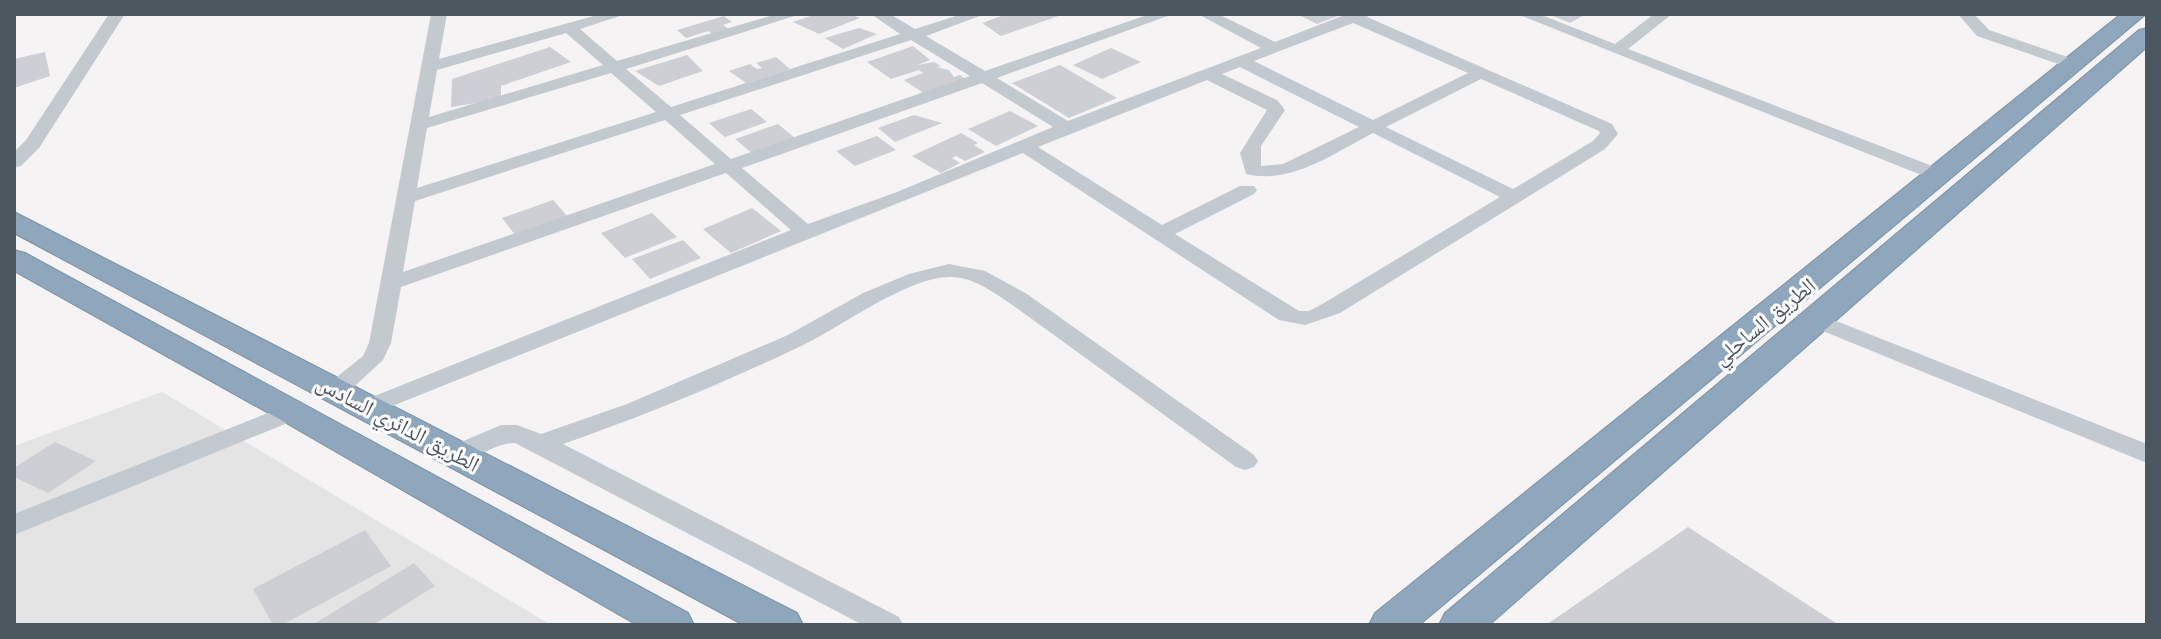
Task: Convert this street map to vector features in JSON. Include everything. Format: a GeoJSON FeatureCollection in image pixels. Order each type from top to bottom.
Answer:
{"type":"FeatureCollection","features":[{"type":"Feature","properties":{"kind":"highway","name":"الطريق الساحلي"},"geometry":{"type":"LineString","coordinates":[[1460,625],[1816,320],[2045,106],[2076,65],[2135,14]]}},
{"type":"Feature","properties":{"kind":"highway","name":"الطريق الساحلي"},"geometry":{"type":"LineString","coordinates":[[1390,625],[1941,176],[2147,35]]}},
{"type":"Feature","properties":{"kind":"highway","name":"الطريق الدائري السادس"},"geometry":{"type":"LineString","coordinates":[[14,221],[782,625]]}},
{"type":"Feature","properties":{"kind":"highway","name":"الطريق الدائري السادس"},"geometry":{"type":"LineString","coordinates":[[14,259],[293,411],[673,625]]}},
{"type":"Feature","properties":{"kind":"street"},"geometry":{"type":"LineString","coordinates":[[14,162],[33,144],[117,14]]}},
{"type":"Feature","properties":{"kind":"street"},"geometry":{"type":"LineString","coordinates":[[336,390],[372,360],[380,343],[439,14]]}},
{"type":"Feature","properties":{"kind":"street"},"geometry":{"type":"LineString","coordinates":[[429,67],[618,14]]}},
{"type":"Feature","properties":{"kind":"street"},"geometry":{"type":"LineString","coordinates":[[420,125],[793,14]]}},
{"type":"Feature","properties":{"kind":"street"},"geometry":{"type":"LineString","coordinates":[[879,14],[1067,128]]}},
{"type":"Feature","properties":{"kind":"street"},"geometry":{"type":"LineString","coordinates":[[408,197],[977,14]]}},
{"type":"Feature","properties":{"kind":"street"},"geometry":{"type":"LineString","coordinates":[[389,284],[1165,14]]}},
{"type":"Feature","properties":{"kind":"street"},"geometry":{"type":"LineString","coordinates":[[1206,14],[1274,48]]}},
{"type":"Feature","properties":{"kind":"street"},"geometry":{"type":"LineString","coordinates":[[1525,14],[1941,176]]}},
{"type":"Feature","properties":{"kind":"street"},"geometry":{"type":"LineString","coordinates":[[1618,49],[1664,14]]}},
{"type":"Feature","properties":{"kind":"street"},"geometry":{"type":"LineString","coordinates":[[1966,14],[1983,33],[2076,65]]}},
{"type":"Feature","properties":{"kind":"street"},"geometry":{"type":"LineString","coordinates":[[370,407],[805,232],[904,196],[1023,145],[1358,16],[1610,132],[1599,145],[1332,308],[1315,318],[1299,320],[1023,145]]}},
{"type":"Feature","properties":{"kind":"street"},"geometry":{"type":"LineString","coordinates":[[569,28],[805,232]]}},
{"type":"Feature","properties":{"kind":"street"},"geometry":{"type":"LineString","coordinates":[[1243,62],[1512,196]]}},
{"type":"Feature","properties":{"kind":"street"},"geometry":{"type":"LineString","coordinates":[[1209,74],[1271,104],[1276,110],[1250,146],[1248,162],[1259,173],[1289,168],[1483,72]]}},
{"type":"Feature","properties":{"kind":"street"},"geometry":{"type":"LineString","coordinates":[[1271,104],[1297,90]]}},
{"type":"Feature","properties":{"kind":"street"},"geometry":{"type":"LineString","coordinates":[[1160,234],[1247,190]]}},
{"type":"Feature","properties":{"kind":"street"},"geometry":{"type":"LineString","coordinates":[[540,443],[635,410],[796,340],[871,298],[916,278],[949,270],[978,275],[1019,299],[1245,461]]}},
{"type":"Feature","properties":{"kind":"street"},"geometry":{"type":"LineString","coordinates":[[1816,320],[2147,454]]}},
{"type":"Feature","properties":{"kind":"street"},"geometry":{"type":"LineString","coordinates":[[14,525],[293,411]]}},
{"type":"Feature","properties":{"kind":"street"},"geometry":{"type":"LineString","coordinates":[[456,454],[501,434],[517,434],[540,443],[889,625]]}},
{"type":"Feature","properties":{"kind":"shaded area"},"geometry":{"type":"Polygon","coordinates":[[[162,392],[551,625],[14,625],[14,446],[162,392]]]}},
{"type":"Feature","properties":{"kind":"building"},"geometry":{"type":"Polygon","coordinates":[[[816,14],[850,14],[860,18],[819,34],[793,22],[816,14]]]}},
{"type":"Feature","properties":{"kind":"building"},"geometry":{"type":"Polygon","coordinates":[[[1007,14],[1064,14],[1001,36],[982,23],[1007,14]]]}},
{"type":"Feature","properties":{"kind":"building"},"geometry":{"type":"Polygon","coordinates":[[[1297,14],[1343,14],[1317,24],[1297,14]]]}},
{"type":"Feature","properties":{"kind":"building"},"geometry":{"type":"Polygon","coordinates":[[[1548,14],[1586,14],[1570,23],[1548,14]]]}},
{"type":"Feature","properties":{"kind":"building"},"geometry":{"type":"Polygon","coordinates":[[[724,16],[732,22],[723,25],[730,30],[714,35],[708,31],[686,38],[677,30],[724,16]]]}},
{"type":"Feature","properties":{"kind":"building"},"geometry":{"type":"Polygon","coordinates":[[[859,28],[877,34],[843,49],[825,38],[859,28]]]}},
{"type":"Feature","properties":{"kind":"building"},"geometry":{"type":"Polygon","coordinates":[[[913,46],[930,60],[917,65],[934,62],[941,66],[937,67],[949,70],[954,77],[960,75],[965,79],[925,94],[904,80],[923,73],[919,70],[891,79],[867,62],[913,46]]]}},
{"type":"Feature","properties":{"kind":"building"},"geometry":{"type":"Polygon","coordinates":[[[550,47],[571,62],[501,86],[501,99],[451,107],[452,79],[550,47]]]}},
{"type":"Feature","properties":{"kind":"building"},"geometry":{"type":"Polygon","coordinates":[[[1111,48],[1141,62],[1102,79],[1073,65],[1111,48]]]}},
{"type":"Feature","properties":{"kind":"building"},"geometry":{"type":"Polygon","coordinates":[[[45,52],[50,76],[14,88],[14,59],[45,52]]]}},
{"type":"Feature","properties":{"kind":"building"},"geometry":{"type":"Polygon","coordinates":[[[687,55],[703,71],[659,86],[635,71],[687,55]]]}},
{"type":"Feature","properties":{"kind":"building"},"geometry":{"type":"Polygon","coordinates":[[[776,57],[790,69],[746,83],[729,71],[750,64],[757,69],[762,68],[756,63],[776,57]]]}},
{"type":"Feature","properties":{"kind":"building"},"geometry":{"type":"Polygon","coordinates":[[[1060,65],[1117,98],[1069,118],[1012,83],[1060,65]]]}},
{"type":"Feature","properties":{"kind":"building"},"geometry":{"type":"Polygon","coordinates":[[[751,109],[767,122],[725,137],[709,123],[751,109]]]}},
{"type":"Feature","properties":{"kind":"building"},"geometry":{"type":"Polygon","coordinates":[[[1010,111],[1038,126],[996,146],[968,129],[1010,111]]]}},
{"type":"Feature","properties":{"kind":"building"},"geometry":{"type":"Polygon","coordinates":[[[914,115],[942,123],[895,142],[878,128],[914,115]]]}},
{"type":"Feature","properties":{"kind":"building"},"geometry":{"type":"Polygon","coordinates":[[[778,124],[795,138],[753,154],[735,139],[778,124]]]}},
{"type":"Feature","properties":{"kind":"building"},"geometry":{"type":"Polygon","coordinates":[[[961,133],[978,143],[974,145],[985,152],[965,161],[956,156],[952,158],[960,163],[941,173],[912,156],[961,133]]]}},
{"type":"Feature","properties":{"kind":"building"},"geometry":{"type":"Polygon","coordinates":[[[877,136],[896,150],[855,166],[836,151],[877,136]]]}},
{"type":"Feature","properties":{"kind":"building"},"geometry":{"type":"Polygon","coordinates":[[[553,200],[568,217],[516,236],[502,218],[553,200]]]}},
{"type":"Feature","properties":{"kind":"building"},"geometry":{"type":"Polygon","coordinates":[[[752,208],[781,231],[731,253],[703,229],[752,208]]]}},
{"type":"Feature","properties":{"kind":"building"},"geometry":{"type":"Polygon","coordinates":[[[652,213],[677,237],[625,258],[601,233],[652,213]]]}},
{"type":"Feature","properties":{"kind":"building"},"geometry":{"type":"Polygon","coordinates":[[[683,240],[701,258],[650,279],[632,259],[683,240]]]}},
{"type":"Feature","properties":{"kind":"building"},"geometry":{"type":"Polygon","coordinates":[[[55,442],[96,461],[48,493],[14,477],[14,468],[55,442]]]}},
{"type":"Feature","properties":{"kind":"building"},"geometry":{"type":"Polygon","coordinates":[[[1688,527],[1839,625],[1546,625],[1688,527]]]}},
{"type":"Feature","properties":{"kind":"building"},"geometry":{"type":"Polygon","coordinates":[[[365,530],[391,566],[282,625],[273,625],[253,589],[365,530]]]}},
{"type":"Feature","properties":{"kind":"building"},"geometry":{"type":"Polygon","coordinates":[[[414,563],[435,586],[373,625],[312,625],[414,563]]]}}]}
